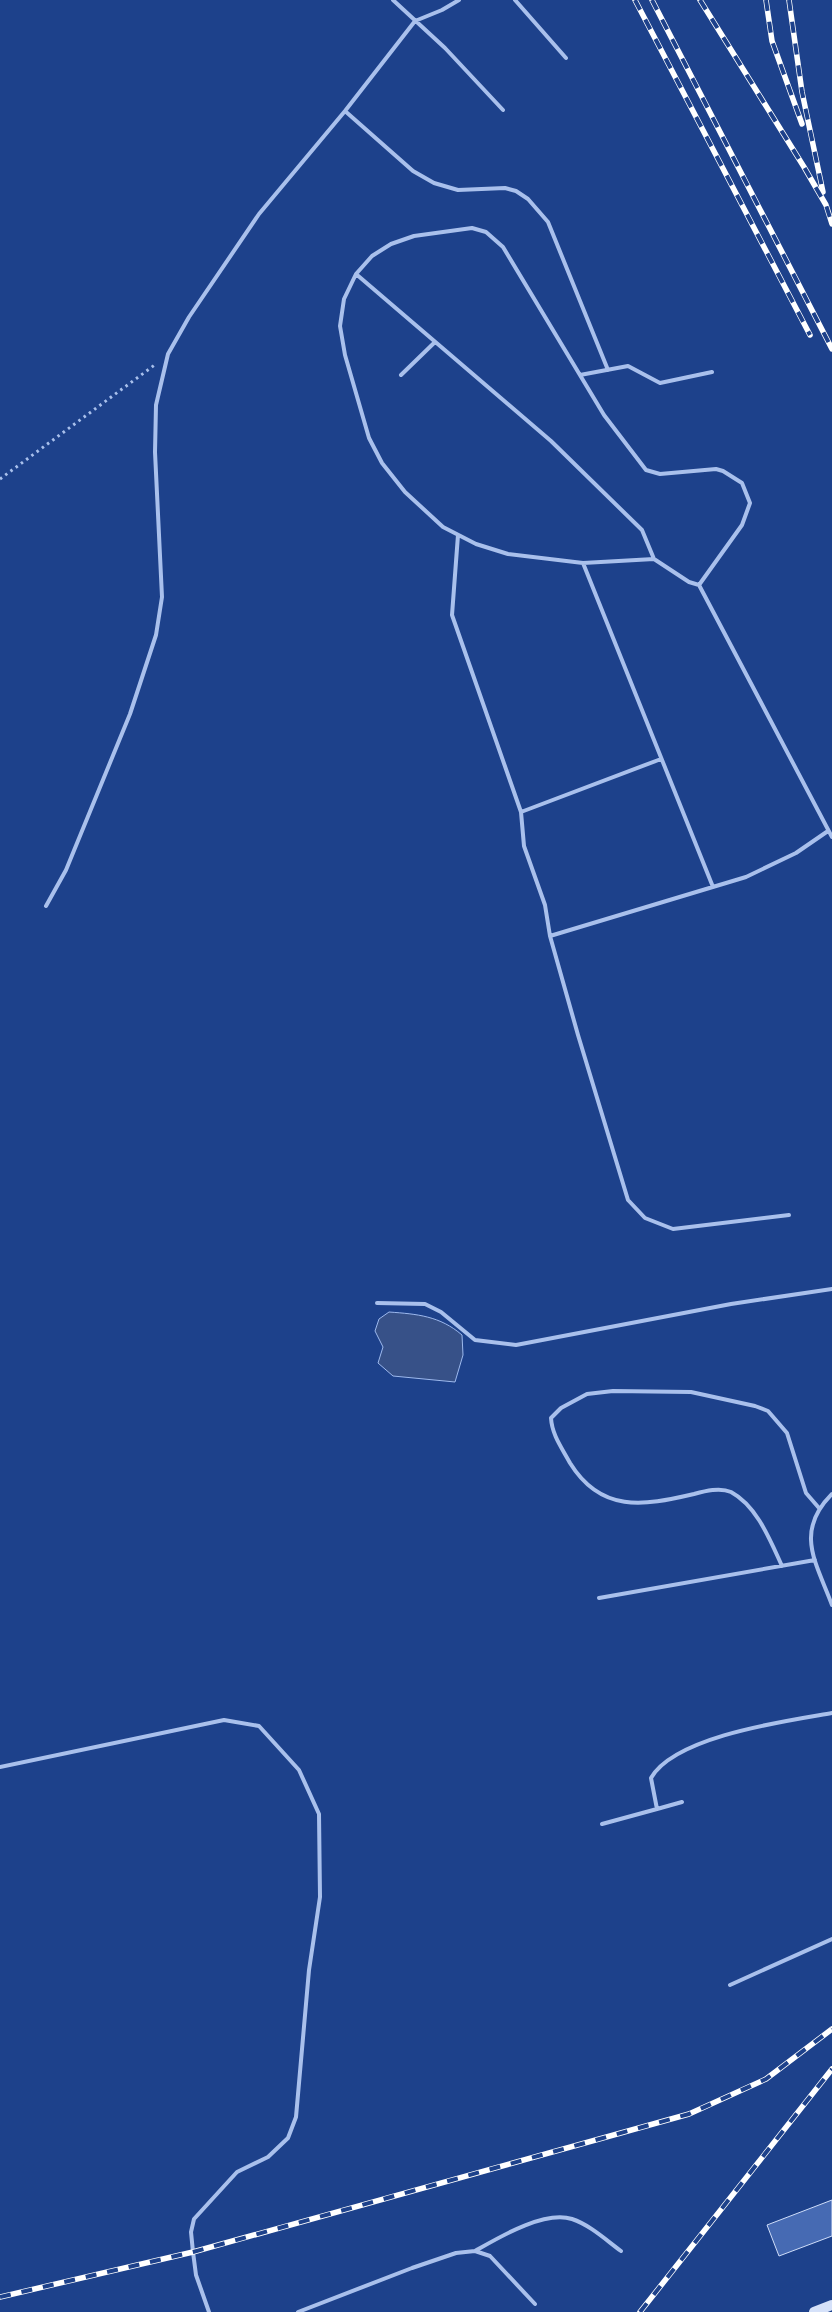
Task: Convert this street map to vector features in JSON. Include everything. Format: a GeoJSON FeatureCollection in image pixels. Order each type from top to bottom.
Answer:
{"type":"FeatureCollection","features":[{"type":"Feature","properties":{"kind":"street"},"geometry":{"type":"LineString","coordinates":[[814,2312],[832,2305]]}},
{"type":"Feature","properties":{"kind":"lane"},"geometry":{"type":"LineString","coordinates":[[393,0],[445,48],[502,110]]}},
{"type":"Feature","properties":{"kind":"lane"},"geometry":{"type":"LineString","coordinates":[[46,906],[66,870],[130,714],[156,635],[162,597],[155,452],[156,405],[168,354],[189,317],[259,214],[345,110],[415,21],[442,10],[459,0]]}},
{"type":"Feature","properties":{"kind":"lane"},"geometry":{"type":"LineString","coordinates":[[515,0],[566,58]]}},
{"type":"Feature","properties":{"kind":"lane"},"geometry":{"type":"LineString","coordinates":[[345,110],[413,171],[434,184],[458,190],[505,188],[516,191],[528,199],[548,222],[608,370]]}},
{"type":"Feature","properties":{"kind":"lane"},"geometry":{"type":"LineString","coordinates":[[654,559],[583,563],[508,554],[476,544],[443,527],[405,492],[382,463],[369,438],[345,355],[340,326],[344,299],[356,274],[372,256],[391,244],[414,236],[472,228],[486,232],[503,247],[604,415],[646,470],[660,474],[716,469],[733,476],[742,483],[750,503],[742,525],[699,585]]}},
{"type":"Feature","properties":{"kind":"lane"},"geometry":{"type":"LineString","coordinates":[[356,274],[551,441],[642,530],[654,559],[689,582],[699,585],[832,837]]}},
{"type":"Feature","properties":{"kind":"lane"},"geometry":{"type":"LineString","coordinates":[[401,375],[435,342]]}},
{"type":"Feature","properties":{"kind":"lane"},"geometry":{"type":"LineString","coordinates":[[580,375],[628,366],[660,383],[712,372]]}},
{"type":"Feature","properties":{"kind":"lane"},"geometry":{"type":"LineString","coordinates":[[458,535],[452,615],[521,812],[524,846],[545,905],[550,936],[628,1200],[646,1218],[673,1229],[789,1215]]}},
{"type":"Feature","properties":{"kind":"lane"},"geometry":{"type":"LineString","coordinates":[[583,563],[713,887]]}},
{"type":"Feature","properties":{"kind":"lane"},"geometry":{"type":"LineString","coordinates":[[521,812],[661,759]]}},
{"type":"Feature","properties":{"kind":"lane"},"geometry":{"type":"LineString","coordinates":[[550,936],[746,877],[796,854],[828,831]]}},
{"type":"Feature","properties":{"kind":"lane"},"geometry":{"type":"LineString","coordinates":[[377,1303],[425,1304],[441,1312],[475,1340],[516,1345],[731,1304],[832,1289]]}},
{"type":"Feature","properties":{"kind":"lane"},"geometry":{"type":"LineString","coordinates":[[782,1566],[762,1525],[746,1502],[729,1491],[710,1490],[658,1502],[616,1501],[596,1493],[577,1474],[552,1430],[551,1418],[561,1408],[587,1394],[613,1391],[691,1392],[755,1406],[768,1412],[787,1433],[806,1493],[818,1508]]}},
{"type":"Feature","properties":{"kind":"lane"},"geometry":{"type":"LineString","coordinates":[[832,1494],[818,1508],[811,1526],[811,1548],[832,1605]]}},
{"type":"Feature","properties":{"kind":"lane"},"geometry":{"type":"LineString","coordinates":[[599,1598],[815,1560]]}},
{"type":"Feature","properties":{"kind":"lane"},"geometry":{"type":"LineString","coordinates":[[657,1809],[651,1778],[666,1760],[685,1749],[731,1734],[832,1713]]}},
{"type":"Feature","properties":{"kind":"lane"},"geometry":{"type":"LineString","coordinates":[[0,1767],[224,1720],[259,1726],[299,1770],[319,1814],[320,1897],[309,1970],[296,2117],[288,2138],[268,2157],[237,2172],[194,2219],[191,2232],[195,2267],[209,2312]]}},
{"type":"Feature","properties":{"kind":"lane"},"geometry":{"type":"LineString","coordinates":[[602,1824],[682,1802]]}},
{"type":"Feature","properties":{"kind":"lane"},"geometry":{"type":"LineString","coordinates":[[730,1985],[832,1939]]}},
{"type":"Feature","properties":{"kind":"lane"},"geometry":{"type":"LineString","coordinates":[[298,2312],[412,2268],[456,2253],[475,2251],[518,2227],[547,2219],[571,2219],[593,2230],[621,2251]]}},
{"type":"Feature","properties":{"kind":"lane"},"geometry":{"type":"LineString","coordinates":[[475,2251],[490,2256],[535,2304]]}},
{"type":"Feature","properties":{"kind":"path"},"geometry":{"type":"LineString","coordinates":[[0,479],[168,354]]}},
{"type":"Feature","properties":{"kind":"water"},"geometry":{"type":"Polygon","coordinates":[[[389,1312],[428,1317],[445,1324],[462,1335],[463,1355],[455,1382],[393,1376],[378,1363],[383,1347],[375,1331],[379,1319],[389,1312]]]}},
{"type":"Feature","properties":{"kind":"building"},"geometry":{"type":"Polygon","coordinates":[[[832,2200],[832,2236],[779,2256],[767,2225],[832,2200]]]}},
{"type":"Feature","properties":{"kind":"railway"},"geometry":{"type":"LineString","coordinates":[[635,0],[810,335]]}},
{"type":"Feature","properties":{"kind":"railway"},"geometry":{"type":"LineString","coordinates":[[652,0],[832,349]]}},
{"type":"Feature","properties":{"kind":"railway"},"geometry":{"type":"LineString","coordinates":[[700,0],[804,167],[826,205],[832,224]]}},
{"type":"Feature","properties":{"kind":"railway"},"geometry":{"type":"LineString","coordinates":[[766,0],[772,41],[802,124]]}},
{"type":"Feature","properties":{"kind":"railway"},"geometry":{"type":"LineString","coordinates":[[789,0],[802,92],[823,192]]}},
{"type":"Feature","properties":{"kind":"railway"},"geometry":{"type":"LineString","coordinates":[[0,2297],[193,2252],[689,2114],[766,2079],[832,2029]]}},
{"type":"Feature","properties":{"kind":"railway"},"geometry":{"type":"LineString","coordinates":[[640,2312],[832,2069]]}}]}
